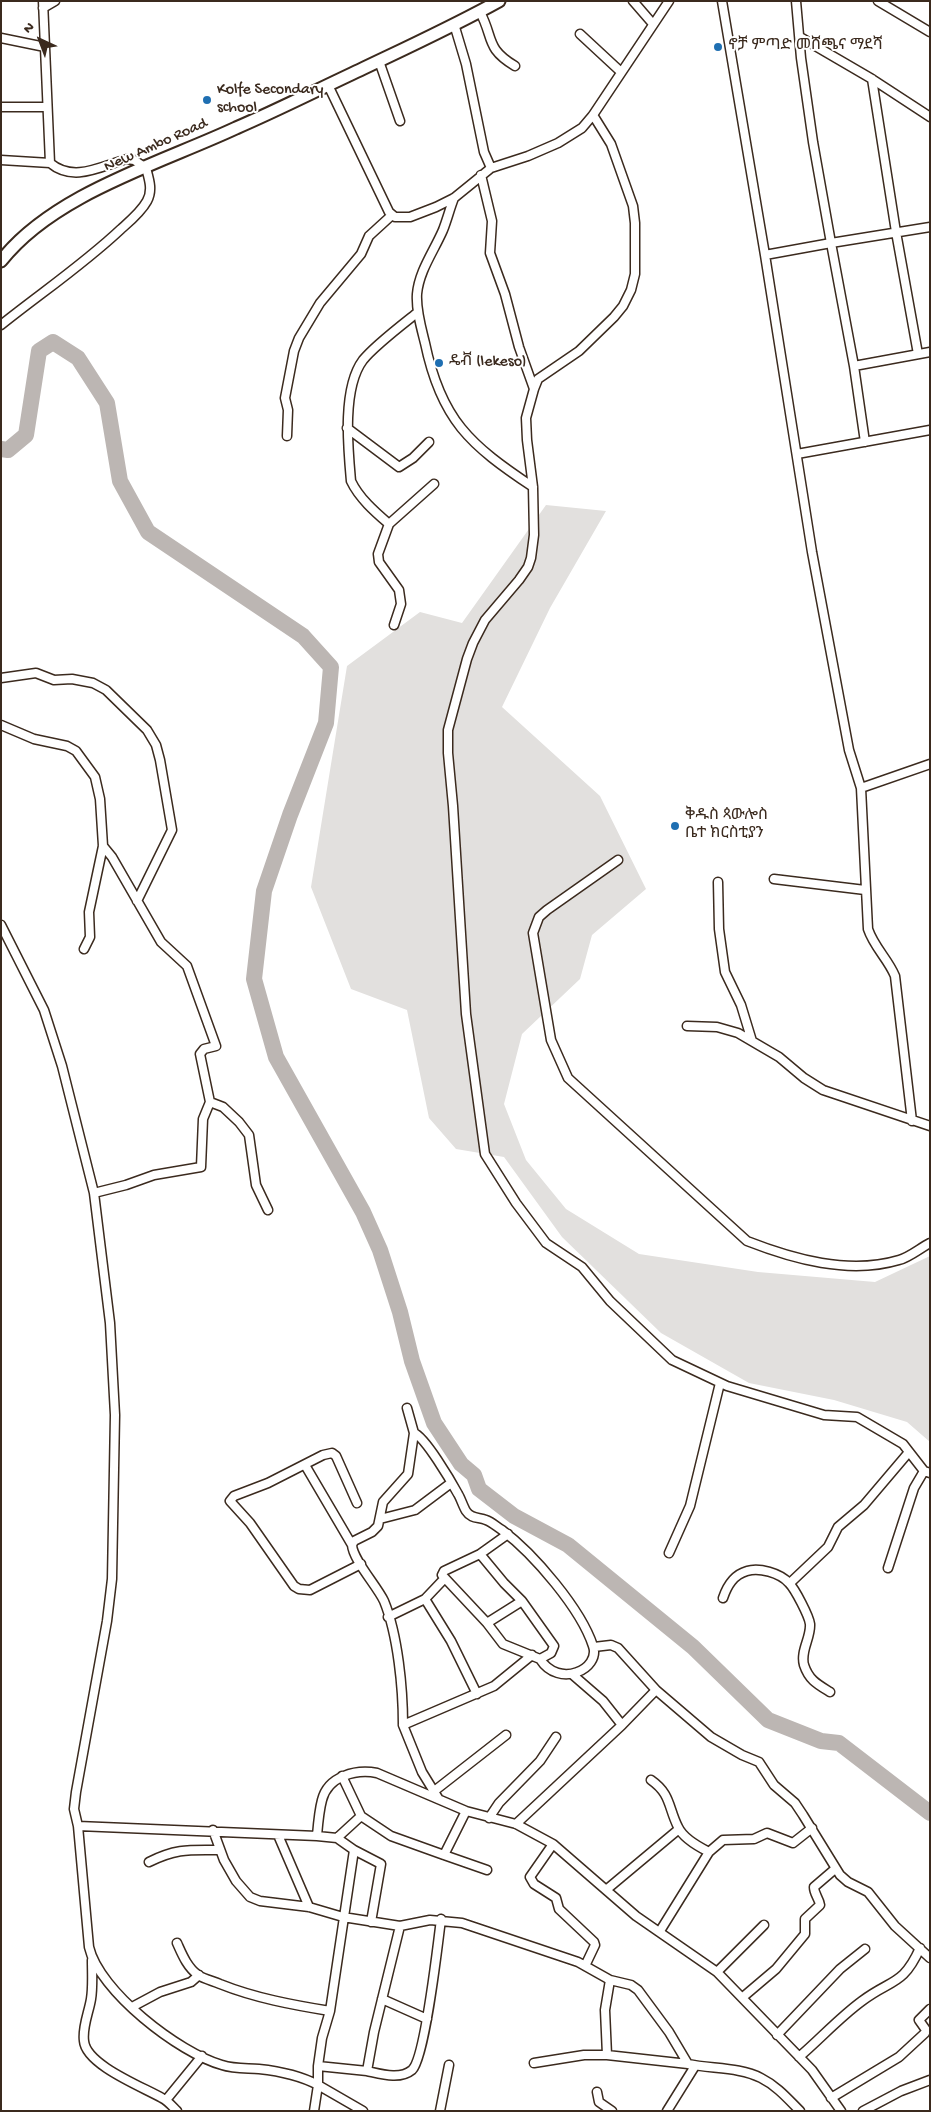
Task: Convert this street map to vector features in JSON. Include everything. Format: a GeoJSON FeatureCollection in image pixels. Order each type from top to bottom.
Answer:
{"type":"FeatureCollection","features":[{"type":"Feature","properties":{"kind":"main road","name":"New Ambo Road"},"geometry":{"type":"LineString","coordinates":[[1,261],[28,232],[63,207],[236,129],[480,12],[499,1]]}},
{"type":"Feature","properties":{"kind":"street"},"geometry":{"type":"LineString","coordinates":[[50,163],[43,4],[55,1]]}},
{"type":"Feature","properties":{"kind":"street"},"geometry":{"type":"LineString","coordinates":[[633,1],[653,24]]}},
{"type":"Feature","properties":{"kind":"street"},"geometry":{"type":"LineString","coordinates":[[328,85],[392,215],[395,217],[410,217],[454,198],[491,168],[558,144],[582,128],[593,115],[668,1]]}},
{"type":"Feature","properties":{"kind":"street"},"geometry":{"type":"LineString","coordinates":[[722,1],[812,552],[849,750],[861,788],[868,929],[872,942],[890,964],[895,976],[912,1121]]}},
{"type":"Feature","properties":{"kind":"street"},"geometry":{"type":"LineString","coordinates":[[796,1],[801,58],[813,142],[854,366],[865,442]]}},
{"type":"Feature","properties":{"kind":"street"},"geometry":{"type":"LineString","coordinates":[[878,1],[930,32]]}},
{"type":"Feature","properties":{"kind":"street"},"geometry":{"type":"LineString","coordinates":[[480,12],[485,21],[487,36],[493,49],[502,59],[515,66]]}},
{"type":"Feature","properties":{"kind":"street"},"geometry":{"type":"LineString","coordinates":[[454,24],[466,64],[484,152],[491,168]]}},
{"type":"Feature","properties":{"kind":"street"},"geometry":{"type":"LineString","coordinates":[[580,34],[621,72]]}},
{"type":"Feature","properties":{"kind":"street"},"geometry":{"type":"LineString","coordinates":[[800,37],[872,79],[930,117]]}},
{"type":"Feature","properties":{"kind":"street"},"geometry":{"type":"LineString","coordinates":[[1,38],[45,47]]}},
{"type":"Feature","properties":{"kind":"street"},"geometry":{"type":"LineString","coordinates":[[379,61],[400,122]]}},
{"type":"Feature","properties":{"kind":"street"},"geometry":{"type":"LineString","coordinates":[[872,79],[896,232],[918,354]]}},
{"type":"Feature","properties":{"kind":"street"},"geometry":{"type":"LineString","coordinates":[[1,107],[47,107]]}},
{"type":"Feature","properties":{"kind":"street"},"geometry":{"type":"LineString","coordinates":[[593,115],[611,144],[634,206],[635,274],[631,290],[614,317],[579,351],[538,379],[526,418],[533,487],[534,534],[531,558],[528,567],[485,620],[473,643],[448,730],[466,1014],[485,1154],[516,1203],[546,1243],[582,1267],[610,1301],[672,1360],[720,1383],[824,1415],[857,1416],[903,1444],[927,1472],[914,1488],[888,1568]]}},
{"type":"Feature","properties":{"kind":"street"},"geometry":{"type":"LineString","coordinates":[[1,160],[50,163],[67,173],[95,170],[127,159],[134,160],[146,168],[150,191],[148,201],[138,214],[76,269],[41,292],[1,325]]}},
{"type":"Feature","properties":{"kind":"street"},"geometry":{"type":"LineString","coordinates":[[482,175],[492,221],[490,253],[505,294],[519,347],[534,389]]}},
{"type":"Feature","properties":{"kind":"street"},"geometry":{"type":"LineString","coordinates":[[454,198],[443,229],[423,270],[417,293],[418,312],[428,361],[447,409],[470,439],[482,451],[533,487]]}},
{"type":"Feature","properties":{"kind":"street"},"geometry":{"type":"LineString","coordinates":[[287,436],[288,410],[285,398],[294,351],[299,338],[320,303],[362,254],[369,236],[392,215]]}},
{"type":"Feature","properties":{"kind":"street"},"geometry":{"type":"LineString","coordinates":[[765,255],[930,227]]}},
{"type":"Feature","properties":{"kind":"street"},"geometry":{"type":"LineString","coordinates":[[389,524],[358,494],[351,480],[347,428],[352,384],[363,360],[418,312]]}},
{"type":"Feature","properties":{"kind":"street"},"geometry":{"type":"LineString","coordinates":[[854,366],[930,352]]}},
{"type":"Feature","properties":{"kind":"street"},"geometry":{"type":"LineString","coordinates":[[347,428],[399,467],[413,458],[429,442]]}},
{"type":"Feature","properties":{"kind":"street"},"geometry":{"type":"LineString","coordinates":[[797,454],[930,430]]}},
{"type":"Feature","properties":{"kind":"street"},"geometry":{"type":"LineString","coordinates":[[394,625],[401,604],[399,590],[379,562],[378,554],[389,524],[434,484]]}},
{"type":"Feature","properties":{"kind":"street"},"geometry":{"type":"LineString","coordinates":[[1,678],[36,673],[54,680],[72,679],[93,683],[106,690],[147,730],[156,745],[160,760],[172,830],[137,901]]}},
{"type":"Feature","properties":{"kind":"street"},"geometry":{"type":"LineString","coordinates":[[1,725],[34,739],[67,746],[76,751],[95,777],[100,799],[103,846],[89,912],[90,937],[84,948]]}},
{"type":"Feature","properties":{"kind":"street"},"geometry":{"type":"LineString","coordinates":[[861,788],[930,764]]}},
{"type":"Feature","properties":{"kind":"street"},"geometry":{"type":"LineString","coordinates":[[94,1193],[126,1185],[154,1175],[201,1166],[203,1119],[210,1102],[200,1054],[204,1049],[216,1046],[187,966],[161,942],[112,857],[103,846]]}},
{"type":"Feature","properties":{"kind":"street"},"geometry":{"type":"LineString","coordinates":[[618,860],[547,910],[540,917],[533,933],[551,1040],[568,1078],[747,1241],[774,1252],[810,1262],[860,1266],[900,1260],[930,1243]]}},
{"type":"Feature","properties":{"kind":"street"},"geometry":{"type":"LineString","coordinates":[[774,879],[865,890]]}},
{"type":"Feature","properties":{"kind":"street"},"geometry":{"type":"LineString","coordinates":[[718,882],[719,929],[725,972],[741,1005],[752,1041]]}},
{"type":"Feature","properties":{"kind":"street"},"geometry":{"type":"LineString","coordinates":[[1,926],[44,1010],[62,1066],[94,1193],[110,1323],[116,1415],[112,1578],[74,1809],[78,1826],[89,1947],[92,1960],[91,1997],[84,2041],[87,2051],[92,2057],[166,2100],[177,2111]]}},
{"type":"Feature","properties":{"kind":"street"},"geometry":{"type":"LineString","coordinates":[[687,1026],[717,1027],[738,1033],[779,1057],[804,1078],[823,1090],[930,1126]]}},
{"type":"Feature","properties":{"kind":"street"},"geometry":{"type":"LineString","coordinates":[[210,1102],[223,1107],[239,1122],[249,1135],[256,1185],[268,1210]]}},
{"type":"Feature","properties":{"kind":"street"},"geometry":{"type":"LineString","coordinates":[[669,1553],[690,1506],[720,1383]]}},
{"type":"Feature","properties":{"kind":"street"},"geometry":{"type":"LineString","coordinates":[[352,1545],[378,1526],[383,1502],[408,1474],[414,1433],[407,1408]]}},
{"type":"Feature","properties":{"kind":"street"},"geometry":{"type":"LineString","coordinates":[[414,1433],[419,1435],[451,1483],[470,1516],[486,1520],[508,1534],[562,1592],[574,1608],[594,1647],[594,1655],[587,1665],[573,1675]]}},
{"type":"Feature","properties":{"kind":"street"},"geometry":{"type":"LineString","coordinates":[[790,1583],[828,1548],[838,1527],[864,1505],[909,1452]]}},
{"type":"Feature","properties":{"kind":"street"},"geometry":{"type":"LineString","coordinates":[[357,1504],[334,1454],[329,1453],[268,1483],[234,1496],[230,1501],[250,1523],[294,1586],[299,1590],[310,1590],[361,1564]]}},
{"type":"Feature","properties":{"kind":"street"},"geometry":{"type":"LineString","coordinates":[[305,1464],[352,1545],[355,1554],[384,1601],[399,1667],[403,1725],[422,1772],[439,1799]]}},
{"type":"Feature","properties":{"kind":"street"},"geometry":{"type":"LineString","coordinates":[[380,1519],[402,1515],[415,1510],[451,1483]]}},
{"type":"Feature","properties":{"kind":"street"},"geometry":{"type":"LineString","coordinates":[[508,1534],[480,1554],[444,1571],[442,1575],[444,1579],[487,1623],[503,1644],[540,1659],[551,1670],[561,1674],[573,1675],[603,1700],[622,1725]]}},
{"type":"Feature","properties":{"kind":"street"},"geometry":{"type":"LineString","coordinates":[[480,1554],[522,1601],[554,1646],[551,1653],[540,1659]]}},
{"type":"Feature","properties":{"kind":"street"},"geometry":{"type":"LineString","coordinates":[[723,1598],[727,1585],[733,1579],[743,1572],[753,1569],[777,1575],[790,1583],[809,1618],[810,1631],[804,1655],[806,1671],[811,1680],[830,1692]]}},
{"type":"Feature","properties":{"kind":"street"},"geometry":{"type":"LineString","coordinates":[[388,1617],[425,1599],[444,1579]]}},
{"type":"Feature","properties":{"kind":"street"},"geometry":{"type":"LineString","coordinates":[[425,1599],[451,1641],[477,1694]]}},
{"type":"Feature","properties":{"kind":"street"},"geometry":{"type":"LineString","coordinates":[[487,1623],[522,1601]]}},
{"type":"Feature","properties":{"kind":"street"},"geometry":{"type":"LineString","coordinates":[[594,1647],[605,1645],[618,1648],[656,1690],[711,1737],[742,1755],[759,1762],[774,1785],[794,1803],[812,1828],[836,1869],[848,1882],[868,1892],[894,1926],[930,1958]]}},
{"type":"Feature","properties":{"kind":"street"},"geometry":{"type":"LineString","coordinates":[[403,1725],[494,1686],[532,1655]]}},
{"type":"Feature","properties":{"kind":"street"},"geometry":{"type":"LineString","coordinates":[[516,1824],[622,1725],[656,1690]]}},
{"type":"Feature","properties":{"kind":"street"},"geometry":{"type":"LineString","coordinates":[[433,1792],[506,1735]]}},
{"type":"Feature","properties":{"kind":"street"},"geometry":{"type":"LineString","coordinates":[[489,1818],[499,1804],[540,1761],[556,1737]]}},
{"type":"Feature","properties":{"kind":"street"},"geometry":{"type":"LineString","coordinates":[[317,1836],[322,1798],[328,1787],[342,1776],[362,1771],[377,1773],[466,1811],[516,1824],[552,1844],[636,1916],[717,1972],[812,2070],[841,2111]]}},
{"type":"Feature","properties":{"kind":"street"},"geometry":{"type":"LineString","coordinates":[[342,1776],[361,1816],[391,1836],[487,1870]]}},
{"type":"Feature","properties":{"kind":"street"},"geometry":{"type":"LineString","coordinates":[[651,1780],[662,1788],[667,1795],[678,1829],[709,1852]]}},
{"type":"Feature","properties":{"kind":"street"},"geometry":{"type":"LineString","coordinates":[[444,1856],[466,1811]]}},
{"type":"Feature","properties":{"kind":"street"},"geometry":{"type":"LineString","coordinates":[[337,1838],[361,1816]]}},
{"type":"Feature","properties":{"kind":"street"},"geometry":{"type":"LineString","coordinates":[[78,1826],[214,1830],[337,1838],[354,1850],[381,1864],[370,1922]]}},
{"type":"Feature","properties":{"kind":"street"},"geometry":{"type":"LineString","coordinates":[[660,1931],[709,1852],[723,1840],[754,1839],[767,1833],[793,1843],[812,1828]]}},
{"type":"Feature","properties":{"kind":"street"},"geometry":{"type":"LineString","coordinates":[[606,1890],[678,1829]]}},
{"type":"Feature","properties":{"kind":"street"},"geometry":{"type":"LineString","coordinates":[[214,1830],[220,1850],[236,1881],[250,1897],[260,1901],[309,1907],[343,1917],[400,1926],[441,1919],[462,1923],[487,1930],[585,1966],[610,1980],[631,1985],[638,1990],[670,2032],[691,2065]]}},
{"type":"Feature","properties":{"kind":"street"},"geometry":{"type":"LineString","coordinates":[[278,1835],[309,1907]]}},
{"type":"Feature","properties":{"kind":"street"},"geometry":{"type":"LineString","coordinates":[[552,1844],[530,1877],[534,1884],[556,1898],[559,1909],[594,1942],[595,1945],[585,1966]]}},
{"type":"Feature","properties":{"kind":"street"},"geometry":{"type":"LineString","coordinates":[[149,1862],[168,1853],[189,1850],[220,1850]]}},
{"type":"Feature","properties":{"kind":"street"},"geometry":{"type":"LineString","coordinates":[[314,2111],[322,2038],[330,2011],[354,1850]]}},
{"type":"Feature","properties":{"kind":"street"},"geometry":{"type":"LineString","coordinates":[[743,1997],[776,1969],[805,1934],[805,1919],[820,1905],[819,1899],[814,1892],[814,1887],[836,1869]]}},
{"type":"Feature","properties":{"kind":"street"},"geometry":{"type":"LineString","coordinates":[[318,2066],[397,2076],[412,2070],[416,2065],[427,2019],[441,1919]]}},
{"type":"Feature","properties":{"kind":"street"},"geometry":{"type":"LineString","coordinates":[[717,1972],[764,1924]]}},
{"type":"Feature","properties":{"kind":"street"},"geometry":{"type":"LineString","coordinates":[[367,2072],[400,1926]]}},
{"type":"Feature","properties":{"kind":"street"},"geometry":{"type":"LineString","coordinates":[[177,1943],[188,1965],[199,1975],[231,1988],[266,1998],[297,2006],[330,2011]]}},
{"type":"Feature","properties":{"kind":"street"},"geometry":{"type":"LineString","coordinates":[[799,2057],[861,2001],[889,1986],[906,1974],[920,1948]]}},
{"type":"Feature","properties":{"kind":"street"},"geometry":{"type":"LineString","coordinates":[[777,2035],[840,1970],[865,1949]]}},
{"type":"Feature","properties":{"kind":"street"},"geometry":{"type":"LineString","coordinates":[[92,1960],[108,1983],[145,2021],[185,2048],[222,2065],[262,2069],[308,2079],[362,2111]]}},
{"type":"Feature","properties":{"kind":"street"},"geometry":{"type":"LineString","coordinates":[[132,2007],[160,1992],[192,1982],[199,1975]]}},
{"type":"Feature","properties":{"kind":"street"},"geometry":{"type":"LineString","coordinates":[[607,2055],[606,2010],[610,1980]]}},
{"type":"Feature","properties":{"kind":"street"},"geometry":{"type":"LineString","coordinates":[[382,1999],[427,2019]]}},
{"type":"Feature","properties":{"kind":"street"},"geometry":{"type":"LineString","coordinates":[[831,2098],[898,2057],[925,2033],[926,2030],[919,2020],[930,2009]]}},
{"type":"Feature","properties":{"kind":"street"},"geometry":{"type":"LineString","coordinates":[[534,2063],[584,2055],[607,2055],[746,2072],[760,2077],[776,2087],[800,2111]]}},
{"type":"Feature","properties":{"kind":"street"},"geometry":{"type":"LineString","coordinates":[[166,2100],[202,2056]]}},
{"type":"Feature","properties":{"kind":"street"},"geometry":{"type":"LineString","coordinates":[[440,2111],[449,2065]]}},
{"type":"Feature","properties":{"kind":"street"},"geometry":{"type":"LineString","coordinates":[[667,2111],[691,2065]]}},
{"type":"Feature","properties":{"kind":"street"},"geometry":{"type":"LineString","coordinates":[[863,2111],[901,2091],[930,2080]]}},
{"type":"Feature","properties":{"kind":"street"},"geometry":{"type":"LineString","coordinates":[[597,2092],[599,2102],[612,2111]]}},
{"type":"Feature","properties":{"kind":"shaded area"},"geometry":{"type":"Polygon","coordinates":[[[546,505],[606,511],[550,608],[502,707],[600,796],[646,889],[592,935],[580,979],[522,1034],[504,1104],[526,1160],[566,1209],[639,1254],[758,1272],[875,1282],[930,1256],[930,1442],[907,1422],[834,1400],[749,1383],[661,1333],[562,1237],[504,1157],[456,1149],[429,1118],[407,1010],[351,989],[311,887],[347,666],[420,612],[462,623],[546,505]]]}},
{"type":"Feature","properties":{"kind":"waterway"},"geometry":{"type":"LineString","coordinates":[[1,449],[8,450],[26,435],[39,351],[53,342],[78,358],[107,403],[120,481],[148,532],[303,636],[331,667],[326,723],[290,815],[264,891],[254,979],[276,1057],[363,1212],[380,1250],[400,1312],[412,1361],[434,1423],[461,1464],[474,1475],[479,1489],[514,1516],[568,1545],[693,1647],[768,1720],[821,1741],[839,1743],[930,1813]]}},
{"type":"Feature","properties":{"kind":"place","name":"ኖቻ ምጣድ መሸጫና ማደሻ"},"geometry":{"type":"Point","coordinates":[718,47]}},
{"type":"Feature","properties":{"kind":"place","name":"Kolfe Secondary school"},"geometry":{"type":"Point","coordinates":[207,100]}},
{"type":"Feature","properties":{"kind":"place","name":"ዴቭ (lekeso)"},"geometry":{"type":"Point","coordinates":[439,363]}},
{"type":"Feature","properties":{"kind":"place","name":"ቅዱስ ጳውሎስ ቤተ ክርስቲያን"},"geometry":{"type":"Point","coordinates":[675,826]}}]}
